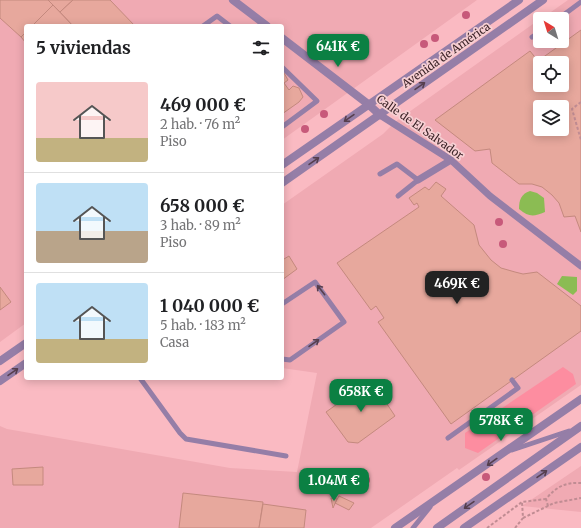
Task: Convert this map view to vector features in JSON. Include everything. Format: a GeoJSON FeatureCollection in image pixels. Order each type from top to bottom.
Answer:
{"type":"FeatureCollection","features":[{"type":"Feature","properties":{"kind":"street"},"geometry":{"type":"LineString","coordinates":[[233,0],[264,24]]}},
{"type":"Feature","properties":{"kind":"street","name":"Avenida de América"},"geometry":{"type":"LineString","coordinates":[[284,164],[519,0]]}},
{"type":"Feature","properties":{"kind":"street","name":"Avenida de América"},"geometry":{"type":"LineString","coordinates":[[284,182],[543,0]]}},
{"type":"Feature","properties":{"kind":"street","name":"Calle de El Salvador"},"geometry":{"type":"LineString","coordinates":[[284,40],[368,104],[380,115],[451,160],[490,196],[581,266]]}},
{"type":"Feature","properties":{"kind":"street"},"geometry":{"type":"LineString","coordinates":[[418,180],[451,160]]}},
{"type":"Feature","properties":{"kind":"street"},"geometry":{"type":"LineString","coordinates":[[0,361],[24,344]]}},
{"type":"Feature","properties":{"kind":"street"},"geometry":{"type":"LineString","coordinates":[[0,381],[24,364]]}},
{"type":"Feature","properties":{"kind":"street"},"geometry":{"type":"LineString","coordinates":[[395,528],[581,399]]}},
{"type":"Feature","properties":{"kind":"street"},"geometry":{"type":"LineString","coordinates":[[437,528],[580,427]]}},
{"type":"Feature","properties":{"kind":"street"},"geometry":{"type":"LineString","coordinates":[[464,528],[581,447]]}},
{"type":"Feature","properties":{"kind":"lane"},"geometry":{"type":"LineString","coordinates":[[567,12],[581,2]]}},
{"type":"Feature","properties":{"kind":"lane"},"geometry":{"type":"LineString","coordinates":[[205,24],[217,16],[227,24]]}},
{"type":"Feature","properties":{"kind":"lane"},"geometry":{"type":"LineString","coordinates":[[284,69],[317,101],[284,126]]}},
{"type":"Feature","properties":{"kind":"lane"},"geometry":{"type":"LineString","coordinates":[[380,174],[397,164],[418,180],[398,196]]}},
{"type":"Feature","properties":{"kind":"lane"},"geometry":{"type":"LineString","coordinates":[[284,303],[315,282],[344,322],[290,360],[284,359]]}},
{"type":"Feature","properties":{"kind":"lane"},"geometry":{"type":"LineString","coordinates":[[141,380],[180,434],[186,439],[286,456]]}},
{"type":"Feature","properties":{"kind":"lane"},"geometry":{"type":"LineString","coordinates":[[448,438],[518,388],[512,380]]}},
{"type":"Feature","properties":{"kind":"lane"},"geometry":{"type":"LineString","coordinates":[[505,452],[580,427]]}},
{"type":"Feature","properties":{"kind":"lane"},"geometry":{"type":"LineString","coordinates":[[412,528],[433,503]]}},
{"type":"Feature","properties":{"kind":"path"},"geometry":{"type":"LineString","coordinates":[[581,102],[572,109],[581,140]]}},
{"type":"Feature","properties":{"kind":"path"},"geometry":{"type":"LineString","coordinates":[[487,528],[522,502],[546,499],[554,490],[570,482],[581,483]]}},
{"type":"Feature","properties":{"kind":"path"},"geometry":{"type":"LineString","coordinates":[[521,489],[523,518]]}},
{"type":"Feature","properties":{"kind":"path"},"geometry":{"type":"LineString","coordinates":[[515,528],[523,518],[554,503],[581,498]]}},
{"type":"Feature","properties":{"kind":"path"},"geometry":{"type":"LineString","coordinates":[[546,499],[548,506]]}},
{"type":"Feature","properties":{"kind":"shaded area"},"geometry":{"type":"Polygon","coordinates":[[[0,0],[477,0],[284,139],[284,24],[24,24],[24,324],[0,342],[0,0]]]}},
{"type":"Feature","properties":{"kind":"shaded area"},"geometry":{"type":"Polygon","coordinates":[[[568,0],[581,0],[581,385],[459,470],[457,468],[371,528],[0,528],[0,426],[7,429],[230,468],[297,472],[317,373],[284,368],[284,204],[383,134],[395,122],[533,24],[533,48],[569,48],[569,12],[551,12],[568,0]]]}},
{"type":"Feature","properties":{"kind":"shaded area"},"geometry":{"type":"Polygon","coordinates":[[[530,191],[537,193],[544,198],[545,212],[537,215],[531,215],[526,214],[519,209],[521,198],[524,194],[530,191]]]}},
{"type":"Feature","properties":{"kind":"shaded area"},"geometry":{"type":"Polygon","coordinates":[[[562,276],[577,277],[577,291],[573,295],[557,284],[562,276]]]}},
{"type":"Feature","properties":{"kind":"shaded area"},"geometry":{"type":"Polygon","coordinates":[[[563,367],[573,374],[576,384],[478,453],[465,448],[465,433],[563,367]]]}},
{"type":"Feature","properties":{"kind":"shaded area"},"geometry":{"type":"Polygon","coordinates":[[[581,466],[581,512],[522,506],[581,466]]]}},
{"type":"Feature","properties":{"kind":"building"},"geometry":{"type":"Polygon","coordinates":[[[0,0],[48,0],[53,5],[34,24],[24,24],[24,34],[21,37],[0,18],[0,0]]]}},
{"type":"Feature","properties":{"kind":"building"},"geometry":{"type":"Polygon","coordinates":[[[48,0],[73,0],[60,12],[48,0]]]}},
{"type":"Feature","properties":{"kind":"building"},"geometry":{"type":"Polygon","coordinates":[[[73,0],[110,0],[133,24],[71,24],[60,12],[73,0]]]}},
{"type":"Feature","properties":{"kind":"building"},"geometry":{"type":"Polygon","coordinates":[[[53,5],[71,24],[34,24],[53,5]]]}},
{"type":"Feature","properties":{"kind":"building"},"geometry":{"type":"Polygon","coordinates":[[[581,30],[581,232],[575,216],[564,217],[559,203],[542,187],[532,184],[519,184],[492,163],[490,149],[475,151],[435,120],[530,51],[534,56],[533,92],[569,92],[569,56],[545,56],[556,48],[569,48],[569,39],[581,30]]]}},
{"type":"Feature","properties":{"kind":"building"},"geometry":{"type":"Polygon","coordinates":[[[284,73],[288,80],[284,83],[284,73]]]}},
{"type":"Feature","properties":{"kind":"building"},"geometry":{"type":"Polygon","coordinates":[[[284,83],[289,90],[293,86],[299,88],[303,97],[299,102],[284,113],[284,83]]]}},
{"type":"Feature","properties":{"kind":"building"},"geometry":{"type":"Polygon","coordinates":[[[436,182],[446,189],[441,196],[474,225],[479,245],[491,260],[501,268],[515,272],[523,274],[537,272],[581,306],[581,331],[451,424],[378,322],[384,318],[376,306],[371,310],[337,263],[419,207],[417,203],[414,205],[409,198],[425,187],[429,190],[436,182]]]}},
{"type":"Feature","properties":{"kind":"building"},"geometry":{"type":"Polygon","coordinates":[[[289,256],[297,269],[284,279],[284,259],[289,256]]]}},
{"type":"Feature","properties":{"kind":"building"},"geometry":{"type":"Polygon","coordinates":[[[0,287],[11,302],[0,310],[0,287]]]}},
{"type":"Feature","properties":{"kind":"building"},"geometry":{"type":"Polygon","coordinates":[[[371,380],[395,416],[358,443],[348,442],[326,412],[371,380]]]}},
{"type":"Feature","properties":{"kind":"building"},"geometry":{"type":"Polygon","coordinates":[[[43,467],[43,485],[13,485],[12,469],[43,467]]]}},
{"type":"Feature","properties":{"kind":"building"},"geometry":{"type":"Polygon","coordinates":[[[183,493],[263,502],[259,528],[179,528],[183,493]]]}},
{"type":"Feature","properties":{"kind":"building"},"geometry":{"type":"Polygon","coordinates":[[[339,496],[354,503],[349,510],[335,503],[339,496]]]}},
{"type":"Feature","properties":{"kind":"building"},"geometry":{"type":"Polygon","coordinates":[[[331,498],[337,499],[333,508],[331,498]]]}},
{"type":"Feature","properties":{"kind":"building"},"geometry":{"type":"Polygon","coordinates":[[[263,504],[306,510],[304,528],[259,528],[263,504]]]}}]}
